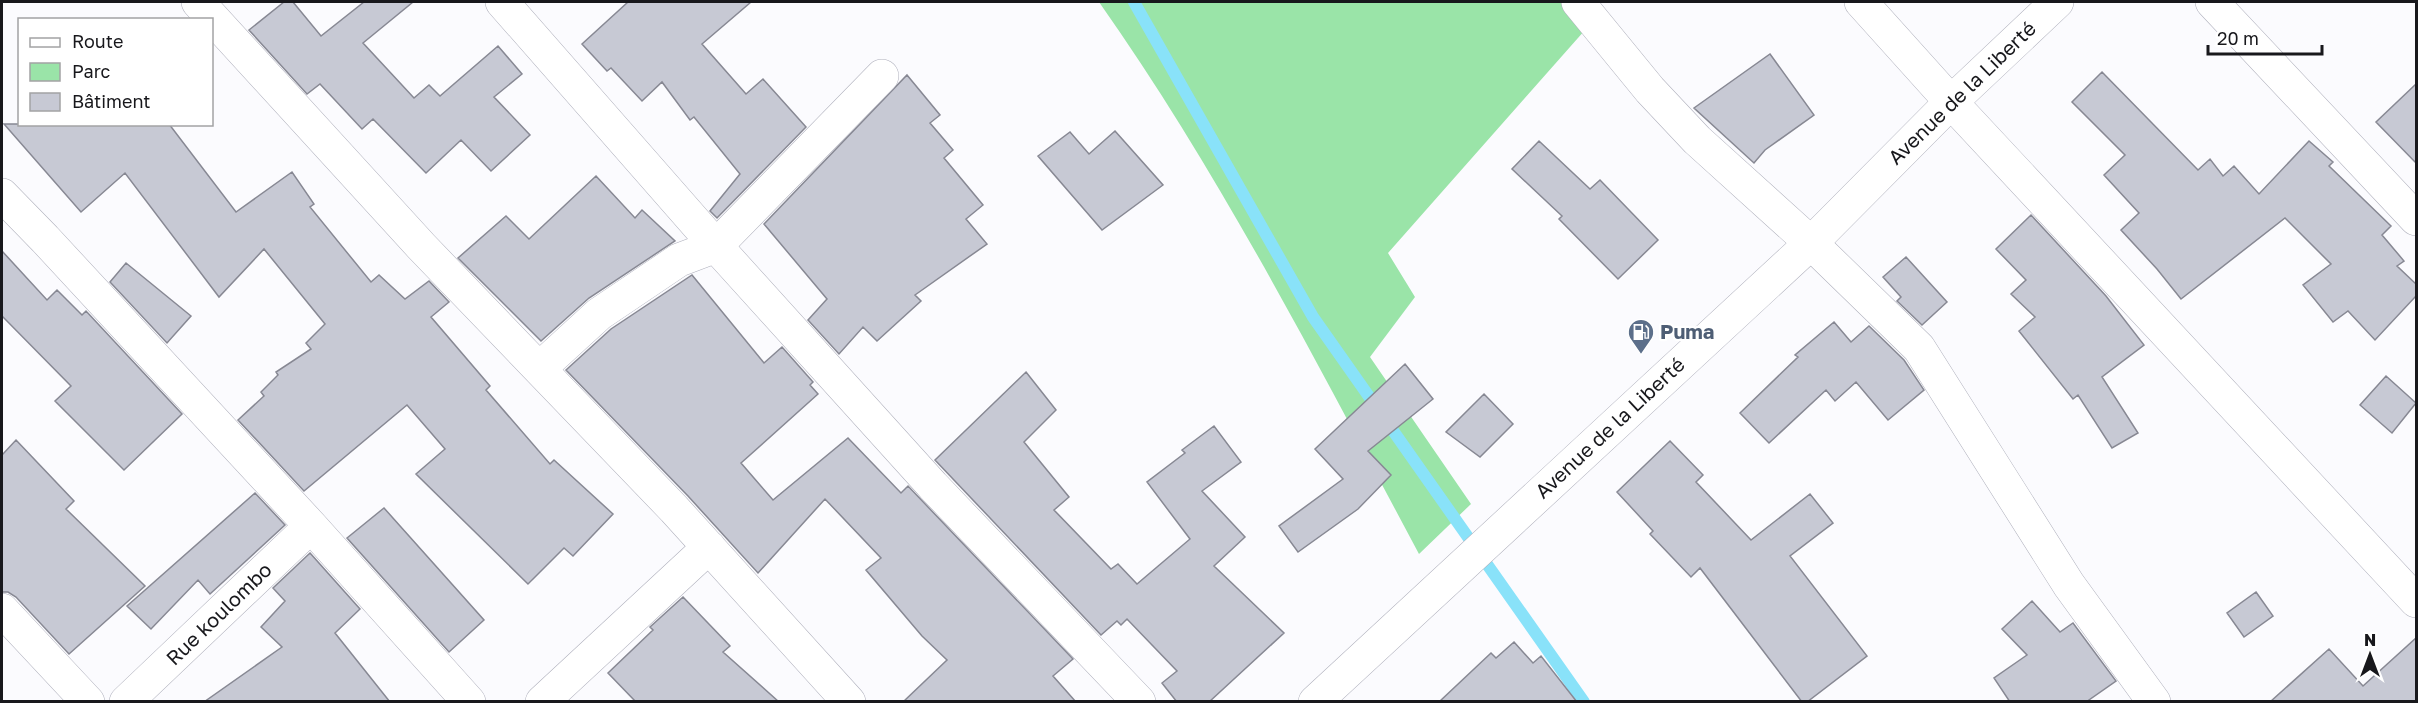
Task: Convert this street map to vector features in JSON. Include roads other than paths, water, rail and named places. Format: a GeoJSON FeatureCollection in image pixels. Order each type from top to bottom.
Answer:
{"type":"FeatureCollection","features":[{"type":"Feature","properties":{"kind":"street"},"geometry":{"type":"LineString","coordinates":[[198,2],[213,18]]}},
{"type":"Feature","properties":{"kind":"street"},"geometry":{"type":"LineString","coordinates":[[501,2],[716,246],[933,486],[1138,702]]}},
{"type":"Feature","properties":{"kind":"street"},"geometry":{"type":"LineString","coordinates":[[1578,2],[1650,90],[1697,140],[1811,243],[1918,348],[2069,585],[2154,702]]}},
{"type":"Feature","properties":{"kind":"street"},"geometry":{"type":"LineString","coordinates":[[1861,2],[1951,102],[2416,601]]}},
{"type":"Feature","properties":{"kind":"street","name":"Avenue de la Liberté"},"geometry":{"type":"LineString","coordinates":[[1316,702],[1811,243],[1951,102],[2057,2]]}},
{"type":"Feature","properties":{"kind":"street"},"geometry":{"type":"LineString","coordinates":[[2212,2],[2416,219]]}},
{"type":"Feature","properties":{"kind":"street"},"geometry":{"type":"LineString","coordinates":[[213,18],[421,246],[709,547],[849,702]]}},
{"type":"Feature","properties":{"kind":"street"},"geometry":{"type":"LineString","coordinates":[[540,368],[599,314],[679,260],[716,246],[882,76]]}},
{"type":"Feature","properties":{"kind":"street"},"geometry":{"type":"LineString","coordinates":[[2,195],[311,526],[469,702]]}},
{"type":"Feature","properties":{"kind":"street","name":"Rue koulombo"},"geometry":{"type":"LineString","coordinates":[[126,702],[311,526]]}},
{"type":"Feature","properties":{"kind":"street"},"geometry":{"type":"LineString","coordinates":[[542,702],[709,547]]}},
{"type":"Feature","properties":{"kind":"street"},"geometry":{"type":"LineString","coordinates":[[2,610],[88,702]]}},
{"type":"Feature","properties":{"kind":"waterway"},"geometry":{"type":"LineString","coordinates":[[1134,2],[1313,317],[1584,702]]}},
{"type":"Feature","properties":{"kind":"place","name":"Puma"},"geometry":{"type":"Point","coordinates":[1641,355]}}]}
